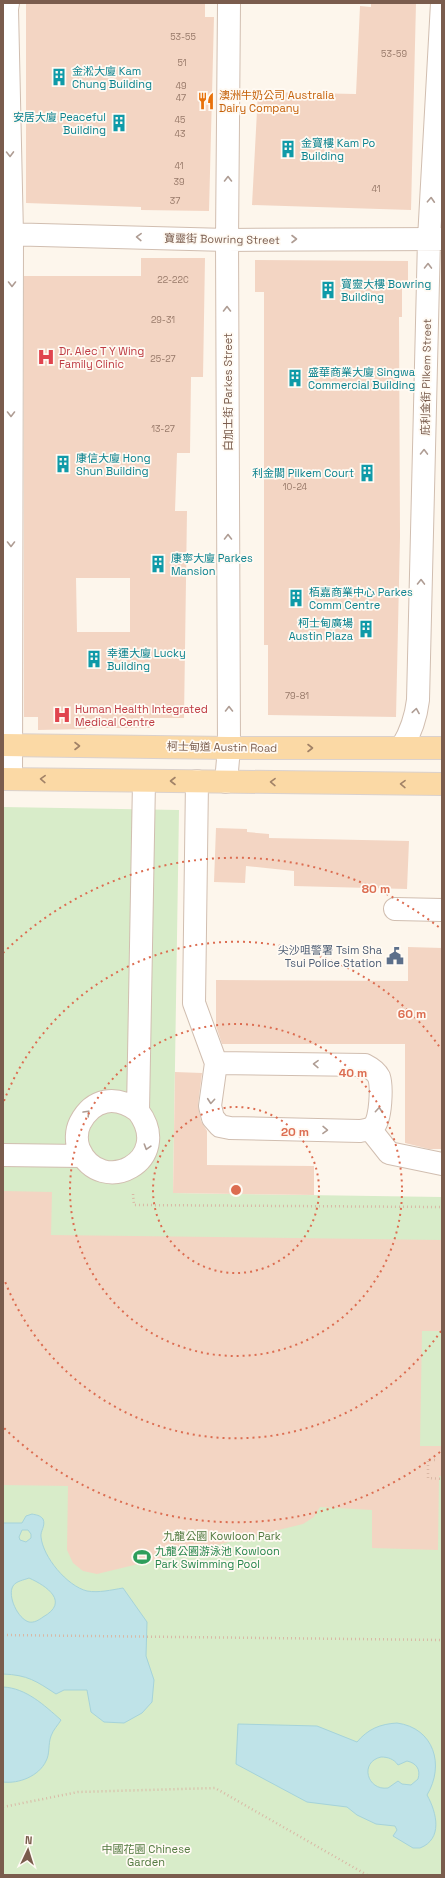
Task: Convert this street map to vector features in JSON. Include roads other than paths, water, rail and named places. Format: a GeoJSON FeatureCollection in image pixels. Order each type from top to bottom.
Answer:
{"type":"FeatureCollection","features":[{"type":"Feature","properties":{"kind":"main road","name":"柯士甸道 Austin Road"},"geometry":{"type":"LineString","coordinates":[[7,745],[228,748],[442,748]]}},
{"type":"Feature","properties":{"kind":"main road"},"geometry":{"type":"LineString","coordinates":[[7,779],[442,784]]}},
{"type":"Feature","properties":{"kind":"street"},"geometry":{"type":"LineString","coordinates":[[7,779],[8,3]]}},
{"type":"Feature","properties":{"kind":"street","name":"白加士街 Parkes Street"},"geometry":{"type":"LineString","coordinates":[[226,782],[228,748],[228,3]]}},
{"type":"Feature","properties":{"kind":"street","name":"庇利金街 Pilkem Street"},"geometry":{"type":"LineString","coordinates":[[402,747],[416,717],[418,700],[442,3]]}},
{"type":"Feature","properties":{"kind":"street","name":"寶靈街 Bowring Street"},"geometry":{"type":"LineString","coordinates":[[8,234],[227,240],[435,238]]}},
{"type":"Feature","properties":{"kind":"street"},"geometry":{"type":"LineString","coordinates":[[138,1111],[144,780]]}},
{"type":"Feature","properties":{"kind":"street"},"geometry":{"type":"LineString","coordinates":[[197,781],[194,1003],[216,1063],[210,1106],[216,1122],[225,1128],[353,1131],[370,1129],[377,1122],[379,1117],[380,1086],[376,1072],[365,1065],[216,1063]]}},
{"type":"Feature","properties":{"kind":"street"},"geometry":{"type":"LineString","coordinates":[[395,909],[442,910]]}},
{"type":"Feature","properties":{"kind":"street"},"geometry":{"type":"LineString","coordinates":[[110,1101],[130,1105],[138,1111],[148,1126],[149,1136],[145,1153],[133,1166],[123,1171],[111,1173],[100,1171],[90,1165],[82,1156],[78,1146],[77,1136],[78,1126],[90,1109],[99,1103],[110,1101]]}},
{"type":"Feature","properties":{"kind":"street"},"geometry":{"type":"LineString","coordinates":[[370,1129],[388,1153],[442,1164]]}},
{"type":"Feature","properties":{"kind":"street"},"geometry":{"type":"LineString","coordinates":[[3,1154],[82,1156]]}},
{"type":"Feature","properties":{"kind":"water"},"geometry":{"type":"Polygon","coordinates":[[[32,1514],[43,1519],[44,1524],[41,1537],[43,1545],[51,1562],[64,1577],[79,1588],[92,1592],[123,1588],[147,1622],[146,1656],[154,1680],[152,1702],[142,1713],[124,1723],[104,1722],[91,1712],[87,1690],[64,1690],[56,1694],[25,1677],[3,1674],[3,1523],[22,1523],[26,1516],[32,1514]],[[22,1530],[19,1537],[20,1540],[26,1542],[31,1538],[31,1534],[28,1530],[22,1530]],[[29,1578],[14,1584],[11,1595],[15,1607],[21,1617],[29,1622],[35,1622],[51,1611],[55,1606],[55,1600],[53,1595],[43,1585],[29,1578]]]}},
{"type":"Feature","properties":{"kind":"water"},"geometry":{"type":"Polygon","coordinates":[[[3,1687],[19,1690],[27,1694],[41,1703],[61,1720],[51,1736],[48,1755],[43,1766],[34,1775],[15,1782],[3,1782],[3,1687]]]}},
{"type":"Feature","properties":{"kind":"water"},"geometry":{"type":"Polygon","coordinates":[[[397,1723],[410,1726],[420,1732],[433,1750],[435,1772],[427,1795],[431,1802],[436,1825],[432,1838],[427,1844],[420,1848],[413,1848],[393,1836],[397,1830],[395,1826],[376,1824],[357,1815],[347,1807],[307,1802],[236,1764],[238,1724],[317,1726],[357,1742],[361,1737],[375,1728],[397,1723]],[[381,1757],[374,1760],[370,1764],[368,1770],[368,1776],[375,1785],[381,1788],[388,1788],[398,1781],[402,1784],[411,1785],[418,1779],[419,1772],[413,1763],[407,1761],[398,1765],[393,1760],[381,1757]]]}},
{"type":"Feature","properties":{"kind":"place","name":"金淞大廈 Kam Chung Building"},"geometry":{"type":"Point","coordinates":[59,77]}},
{"type":"Feature","properties":{"kind":"place","name":"澳洲牛奶公司 Australia Dairy Company"},"geometry":{"type":"Point","coordinates":[206,101]}},
{"type":"Feature","properties":{"kind":"place","name":"安居大廈 Peaceful Building"},"geometry":{"type":"Point","coordinates":[119,123]}},
{"type":"Feature","properties":{"kind":"place","name":"金寶樓 Kam Po Building"},"geometry":{"type":"Point","coordinates":[288,149]}},
{"type":"Feature","properties":{"kind":"place","name":"寶靈大樓 Bowring Building"},"geometry":{"type":"Point","coordinates":[328,290]}},
{"type":"Feature","properties":{"kind":"place","name":"Dr. Alec T Y Wing Family Clinic"},"geometry":{"type":"Point","coordinates":[46,357]}},
{"type":"Feature","properties":{"kind":"place","name":"盛華商業大廈 Singwa Commercial Building"},"geometry":{"type":"Point","coordinates":[295,378]}},
{"type":"Feature","properties":{"kind":"place","name":"康信大廈 Hong Shun Building"},"geometry":{"type":"Point","coordinates":[63,464]}},
{"type":"Feature","properties":{"kind":"place","name":"利金閣 Pilkem Court"},"geometry":{"type":"Point","coordinates":[367,473]}},
{"type":"Feature","properties":{"kind":"place","name":"康寧大廈 Parkes Mansion"},"geometry":{"type":"Point","coordinates":[158,564]}},
{"type":"Feature","properties":{"kind":"place","name":"栢嘉商業中心 Parkes Comm Centre"},"geometry":{"type":"Point","coordinates":[296,598]}},
{"type":"Feature","properties":{"kind":"place","name":"柯士甸廣場 Austin Plaza"},"geometry":{"type":"Point","coordinates":[366,629]}},
{"type":"Feature","properties":{"kind":"place","name":"幸運大廈 Lucky Building"},"geometry":{"type":"Point","coordinates":[94,659]}},
{"type":"Feature","properties":{"kind":"place","name":"Human Health Integrated Medical Centre"},"geometry":{"type":"Point","coordinates":[62,715]}},
{"type":"Feature","properties":{"kind":"place","name":"尖沙咀警署 Tsim Sha Tsui Police Station"},"geometry":{"type":"Point","coordinates":[395,956]}},
{"type":"Feature","properties":{"kind":"place","name":"九龍公園游泳池 Kowloon Park Swimming Pool"},"geometry":{"type":"Point","coordinates":[142,1557]}},
{"type":"Feature","properties":{"kind":"park label","name":"九龍公園 Kowloon Park"},"geometry":{"type":"Point","coordinates":[222,1536]}},
{"type":"Feature","properties":{"kind":"park label","name":"中國花園 Chinese Garden"},"geometry":{"type":"Point","coordinates":[146,1855]}}]}
